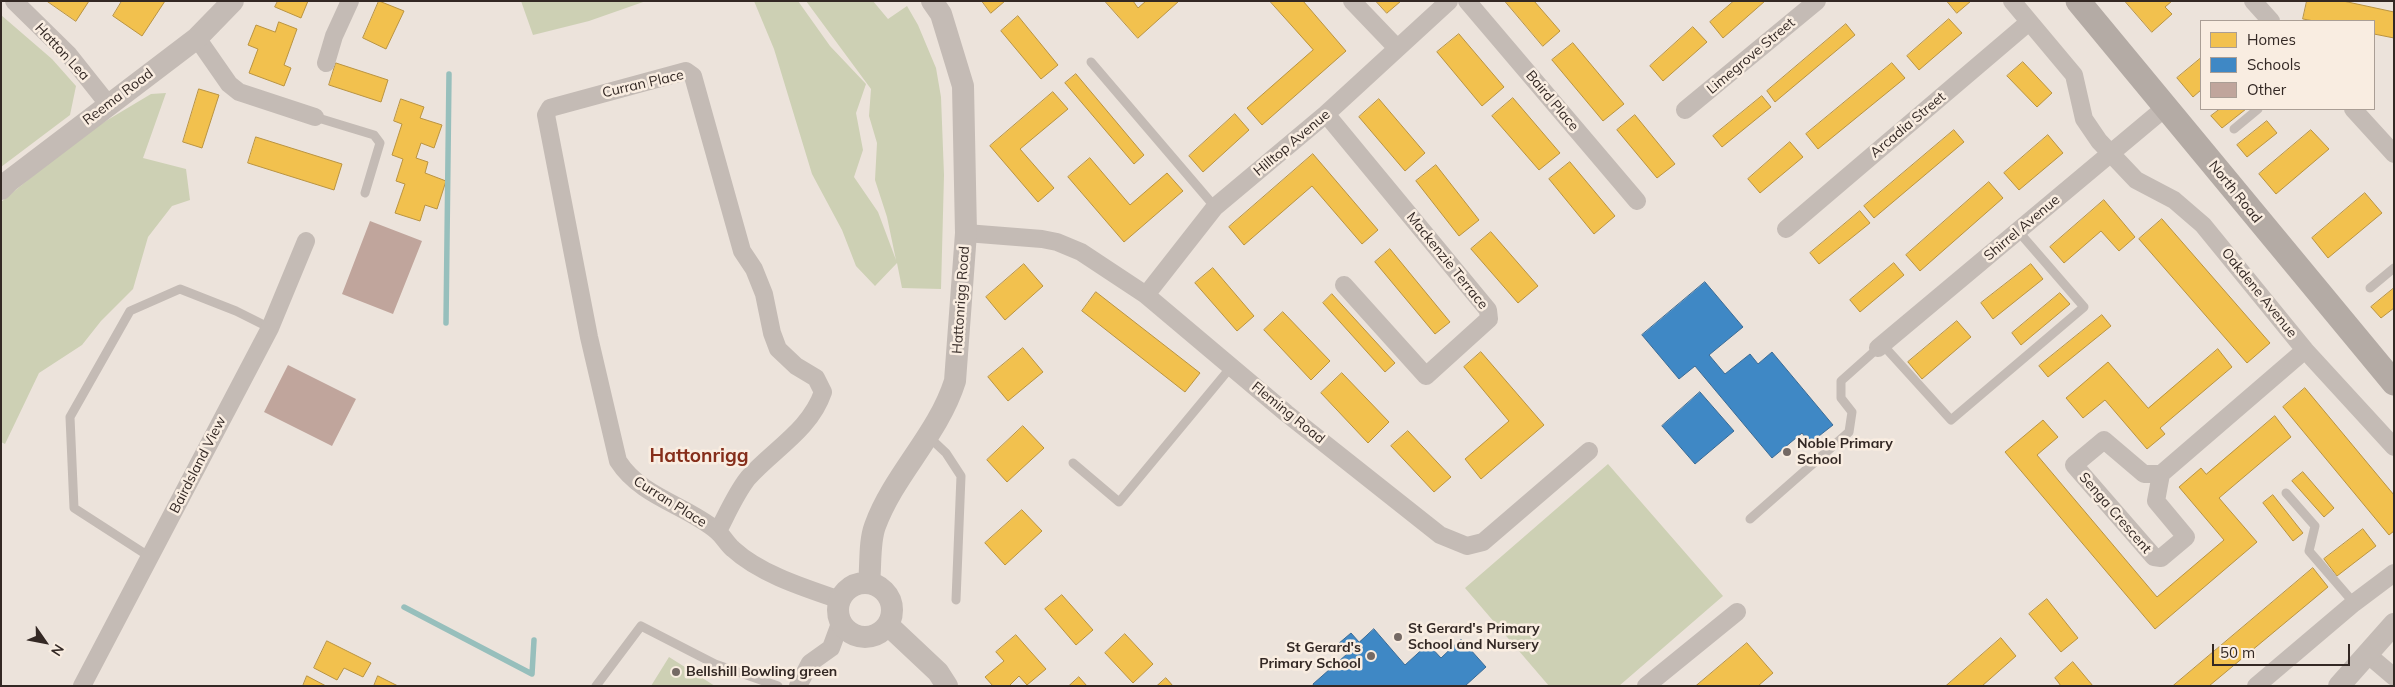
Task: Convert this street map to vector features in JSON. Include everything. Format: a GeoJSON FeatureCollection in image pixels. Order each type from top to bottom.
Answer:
{"type":"FeatureCollection","features":[{"type":"Feature","properties":{"kind":"main road","name":"North Road"},"geometry":{"type":"LineString","coordinates":[[2078,1],[2394,383]]}},
{"type":"Feature","properties":{"kind":"street","name":"Hatton Lea"},"geometry":{"type":"LineString","coordinates":[[14,1],[69,55],[108,104]]}},
{"type":"Feature","properties":{"kind":"street","name":"Reema Road"},"geometry":{"type":"LineString","coordinates":[[1,189],[108,104],[196,38],[233,1]]}},
{"type":"Feature","properties":{"kind":"street"},"geometry":{"type":"LineString","coordinates":[[326,63],[334,36],[350,1]]}},
{"type":"Feature","properties":{"kind":"street","name":"Hattonrigg Road"},"geometry":{"type":"LineString","coordinates":[[869,583],[875,528],[885,504],[929,438],[949,402],[956,381],[966,233],[963,86],[940,14],[932,1]]}},
{"type":"Feature","properties":{"kind":"street"},"geometry":{"type":"LineString","coordinates":[[1352,1],[1396,48]]}},
{"type":"Feature","properties":{"kind":"street","name":"Hilltop Avenue"},"geometry":{"type":"LineString","coordinates":[[1146,295],[1215,207],[1326,114],[1449,1]]}},
{"type":"Feature","properties":{"kind":"street","name":"Baird Place"},"geometry":{"type":"LineString","coordinates":[[1467,1],[1637,201]]}},
{"type":"Feature","properties":{"kind":"street","name":"Limegrove Street"},"geometry":{"type":"LineString","coordinates":[[1685,110],[1817,1]]}},
{"type":"Feature","properties":{"kind":"street","name":"Oakdene Avenue"},"geometry":{"type":"LineString","coordinates":[[2012,1],[2074,75],[2084,119],[2112,154],[2136,180],[2174,200],[2203,225],[2305,350],[2394,447]]}},
{"type":"Feature","properties":{"kind":"street"},"geometry":{"type":"LineString","coordinates":[[2253,1],[2270,20]]}},
{"type":"Feature","properties":{"kind":"street","name":"Arcadia Street"},"geometry":{"type":"LineString","coordinates":[[1786,229],[2029,22]]}},
{"type":"Feature","properties":{"kind":"street"},"geometry":{"type":"LineString","coordinates":[[196,38],[229,84],[239,92],[315,117]]}},
{"type":"Feature","properties":{"kind":"street","name":"Curran Place"},"geometry":{"type":"LineString","coordinates":[[718,532],[747,480],[767,458],[795,435],[818,406],[823,392],[816,378],[796,366],[778,349],[772,333],[764,294],[754,269],[742,251],[693,76],[686,71],[550,108],[546,115],[589,337],[618,461],[627,474],[642,486],[718,532],[733,549],[746,559],[840,611]]}},
{"type":"Feature","properties":{"kind":"street","name":"Shirrel Avenue"},"geometry":{"type":"LineString","coordinates":[[1880,346],[2166,107]]}},
{"type":"Feature","properties":{"kind":"street"},"geometry":{"type":"LineString","coordinates":[[2354,110],[2394,154]]}},
{"type":"Feature","properties":{"kind":"street","name":"Mackenzie Terrace"},"geometry":{"type":"LineString","coordinates":[[1326,114],[1488,310],[1489,319],[1426,376],[1344,284]]}},
{"type":"Feature","properties":{"kind":"street","name":"Fleming Road"},"geometry":{"type":"LineString","coordinates":[[966,233],[1057,242],[1081,252],[1146,295],[1231,367],[1440,535],[1467,546],[1483,542],[1589,451]]}},
{"type":"Feature","properties":{"kind":"street","name":"Bairdsland View"},"geometry":{"type":"LineString","coordinates":[[82,686],[270,328],[306,241]]}},
{"type":"Feature","properties":{"kind":"street"},"geometry":{"type":"LineString","coordinates":[[2161,474],[2305,350]]}},
{"type":"Feature","properties":{"kind":"street","name":"Senga Crescent"},"geometry":{"type":"LineString","coordinates":[[2104,440],[2144,474],[2161,474],[2156,500],[2186,537],[2161,558],[2154,557],[2074,465],[2104,440]]}},
{"type":"Feature","properties":{"kind":"street"},"geometry":{"type":"LineString","coordinates":[[2256,686],[2354,603],[2394,573]]}},
{"type":"Feature","properties":{"kind":"street"},"geometry":{"type":"LineString","coordinates":[[798,686],[810,663],[830,648],[840,611],[848,588],[856,584],[869,583],[878,586],[889,597],[892,607],[888,625],[876,634],[866,637],[857,636],[848,630],[840,611]]}},
{"type":"Feature","properties":{"kind":"street"},"geometry":{"type":"LineString","coordinates":[[1646,686],[1737,612]]}},
{"type":"Feature","properties":{"kind":"street"},"geometry":{"type":"LineString","coordinates":[[2339,686],[2394,624]]}},
{"type":"Feature","properties":{"kind":"street"},"geometry":{"type":"LineString","coordinates":[[888,625],[938,672],[947,686]]}},
{"type":"Feature","properties":{"kind":"street"},"geometry":{"type":"LineString","coordinates":[[2367,654],[2394,677]]}},
{"type":"Feature","properties":{"kind":"lane"},"geometry":{"type":"LineString","coordinates":[[1091,62],[1215,207]]}},
{"type":"Feature","properties":{"kind":"lane"},"geometry":{"type":"LineString","coordinates":[[2234,129],[2257,110]]}},
{"type":"Feature","properties":{"kind":"lane"},"geometry":{"type":"LineString","coordinates":[[315,117],[374,134],[380,143],[365,193]]}},
{"type":"Feature","properties":{"kind":"lane"},"geometry":{"type":"LineString","coordinates":[[1750,519],[1849,432],[1852,412],[1842,398],[1840,381],[1880,346],[1951,420],[2084,307],[2018,232]]}},
{"type":"Feature","properties":{"kind":"lane"},"geometry":{"type":"LineString","coordinates":[[2370,288],[2394,268]]}},
{"type":"Feature","properties":{"kind":"lane"},"geometry":{"type":"LineString","coordinates":[[150,557],[74,508],[70,417],[130,311],[180,289],[236,311],[270,328]]}},
{"type":"Feature","properties":{"kind":"lane"},"geometry":{"type":"LineString","coordinates":[[1072,463],[1119,502],[1231,367]]}},
{"type":"Feature","properties":{"kind":"lane"},"geometry":{"type":"LineString","coordinates":[[929,438],[946,453],[961,476],[956,600]]}},
{"type":"Feature","properties":{"kind":"lane"},"geometry":{"type":"LineString","coordinates":[[2286,493],[2315,526],[2309,551],[2354,603]]}},
{"type":"Feature","properties":{"kind":"lane"},"geometry":{"type":"LineString","coordinates":[[596,686],[641,626],[714,664],[778,686]]}},
{"type":"Feature","properties":{"kind":"green space"},"geometry":{"type":"Polygon","coordinates":[[[521,1],[646,1],[589,21],[533,35],[521,1]]]}},
{"type":"Feature","properties":{"kind":"green space"},"geometry":{"type":"Polygon","coordinates":[[[754,1],[798,1],[830,46],[866,84],[856,113],[863,150],[854,177],[878,212],[896,260],[887,217],[875,180],[877,143],[869,116],[871,89],[806,1],[873,1],[888,19],[907,6],[918,25],[936,68],[941,97],[944,175],[941,289],[902,288],[897,263],[875,286],[856,266],[842,230],[812,174],[774,49],[754,1]]]}},
{"type":"Feature","properties":{"kind":"green space"},"geometry":{"type":"Polygon","coordinates":[[[1,15],[52,59],[76,86],[70,115],[1,167],[1,15]]]}},
{"type":"Feature","properties":{"kind":"green space"},"geometry":{"type":"Polygon","coordinates":[[[166,93],[143,158],[186,169],[190,200],[172,206],[148,237],[133,289],[101,321],[82,345],[39,373],[5,444],[1,442],[1,202],[84,134],[151,94],[166,93]]]}},
{"type":"Feature","properties":{"kind":"green space"},"geometry":{"type":"Polygon","coordinates":[[[1608,464],[1723,596],[1619,686],[1549,686],[1465,588],[1608,464]]]}},
{"type":"Feature","properties":{"kind":"green space","name":"Bellshill Bowling green"},"geometry":{"type":"Polygon","coordinates":[[[669,657],[715,686],[651,686],[669,657]]]}},
{"type":"Feature","properties":{"kind":"building: Homes"},"geometry":{"type":"Polygon","coordinates":[[[47,1],[89,1],[76,21],[47,1]]]}},
{"type":"Feature","properties":{"kind":"building: Homes"},"geometry":{"type":"Polygon","coordinates":[[[122,1],[165,1],[142,36],[113,16],[122,1]]]}},
{"type":"Feature","properties":{"kind":"building: Homes"},"geometry":{"type":"Polygon","coordinates":[[[278,1],[308,1],[301,18],[275,7],[278,1]]]}},
{"type":"Feature","properties":{"kind":"building: Homes"},"geometry":{"type":"Polygon","coordinates":[[[379,1],[404,11],[386,49],[363,38],[379,1]]]}},
{"type":"Feature","properties":{"kind":"building: Homes"},"geometry":{"type":"Polygon","coordinates":[[[982,1],[1005,1],[991,13],[982,1]]]}},
{"type":"Feature","properties":{"kind":"building: Homes"},"geometry":{"type":"Polygon","coordinates":[[[1105,1],[1133,1],[1138,8],[1146,1],[1179,1],[1138,38],[1105,1]]]}},
{"type":"Feature","properties":{"kind":"building: Homes"},"geometry":{"type":"Polygon","coordinates":[[[1270,1],[1303,1],[1346,51],[1262,125],[1247,108],[1313,50],[1270,1]]]}},
{"type":"Feature","properties":{"kind":"building: Homes"},"geometry":{"type":"Polygon","coordinates":[[[1376,1],[1401,1],[1387,13],[1376,1]]]}},
{"type":"Feature","properties":{"kind":"building: Homes"},"geometry":{"type":"Polygon","coordinates":[[[1505,1],[1534,1],[1560,31],[1543,46],[1505,1]]]}},
{"type":"Feature","properties":{"kind":"building: Homes"},"geometry":{"type":"Polygon","coordinates":[[[1734,1],[1765,1],[1723,38],[1710,22],[1734,1]]]}},
{"type":"Feature","properties":{"kind":"building: Homes"},"geometry":{"type":"Polygon","coordinates":[[[1947,1],[1971,1],[1957,13],[1947,1]]]}},
{"type":"Feature","properties":{"kind":"building: Homes"},"geometry":{"type":"Polygon","coordinates":[[[2125,1],[2172,1],[2165,7],[2172,14],[2152,32],[2125,1]]]}},
{"type":"Feature","properties":{"kind":"building: Homes"},"geometry":{"type":"Polygon","coordinates":[[[2307,1],[2343,1],[2394,12],[2394,38],[2375,34],[2375,20],[2303,19],[2307,1]]]}},
{"type":"Feature","properties":{"kind":"building: Homes"},"geometry":{"type":"Polygon","coordinates":[[[1018,16],[1058,65],[1041,79],[1001,31],[1018,16]]]}},
{"type":"Feature","properties":{"kind":"building: Homes"},"geometry":{"type":"Polygon","coordinates":[[[1949,19],[1962,33],[1919,70],[1907,56],[1949,19]]]}},
{"type":"Feature","properties":{"kind":"building: Homes"},"geometry":{"type":"Polygon","coordinates":[[[279,22],[297,29],[284,65],[291,68],[284,86],[249,73],[258,49],[248,45],[256,25],[275,32],[279,22]]]}},
{"type":"Feature","properties":{"kind":"building: Homes"},"geometry":{"type":"Polygon","coordinates":[[[1846,24],[1855,35],[1775,102],[1767,91],[1846,24]]]}},
{"type":"Feature","properties":{"kind":"building: Homes"},"geometry":{"type":"Polygon","coordinates":[[[1693,27],[1707,42],[1663,81],[1650,66],[1693,27]]]}},
{"type":"Feature","properties":{"kind":"building: Homes"},"geometry":{"type":"Polygon","coordinates":[[[1459,34],[1504,87],[1482,106],[1437,52],[1459,34]]]}},
{"type":"Feature","properties":{"kind":"building: Homes"},"geometry":{"type":"Polygon","coordinates":[[[1573,43],[1624,104],[1603,121],[1552,60],[1573,43]]]}},
{"type":"Feature","properties":{"kind":"building: Homes"},"geometry":{"type":"Polygon","coordinates":[[[2200,59],[2200,91],[2193,97],[2177,78],[2200,59]]]}},
{"type":"Feature","properties":{"kind":"building: Homes"},"geometry":{"type":"Polygon","coordinates":[[[2023,62],[2052,93],[2037,107],[2007,76],[2023,62]]]}},
{"type":"Feature","properties":{"kind":"building: Homes"},"geometry":{"type":"Polygon","coordinates":[[[336,63],[388,80],[381,102],[329,85],[336,63]]]}},
{"type":"Feature","properties":{"kind":"building: Homes"},"geometry":{"type":"Polygon","coordinates":[[[1892,63],[1905,78],[1818,149],[1806,134],[1892,63]]]}},
{"type":"Feature","properties":{"kind":"building: Homes"},"geometry":{"type":"Polygon","coordinates":[[[1076,74],[1144,155],[1134,164],[1065,83],[1076,74]]]}},
{"type":"Feature","properties":{"kind":"building: Homes"},"geometry":{"type":"Polygon","coordinates":[[[199,89],[219,95],[202,148],[183,142],[199,89]]]}},
{"type":"Feature","properties":{"kind":"building: Homes"},"geometry":{"type":"Polygon","coordinates":[[[1053,92],[1068,109],[1020,149],[1054,188],[1038,202],[990,146],[1053,92]]]}},
{"type":"Feature","properties":{"kind":"building: Homes"},"geometry":{"type":"Polygon","coordinates":[[[1762,96],[1771,107],[1722,147],[1713,136],[1762,96]]]}},
{"type":"Feature","properties":{"kind":"building: Homes"},"geometry":{"type":"Polygon","coordinates":[[[1513,98],[1560,153],[1539,170],[1492,116],[1513,98]]]}},
{"type":"Feature","properties":{"kind":"building: Homes"},"geometry":{"type":"Polygon","coordinates":[[[401,99],[424,107],[420,118],[442,125],[434,148],[421,143],[416,158],[428,162],[425,173],[446,181],[437,209],[425,205],[420,221],[395,213],[405,184],[396,181],[403,159],[392,155],[402,124],[394,121],[401,99]]]}},
{"type":"Feature","properties":{"kind":"building: Homes"},"geometry":{"type":"Polygon","coordinates":[[[1379,99],[1425,153],[1405,171],[1359,117],[1379,99]]]}},
{"type":"Feature","properties":{"kind":"building: Homes"},"geometry":{"type":"Polygon","coordinates":[[[2219,110],[2245,110],[2222,128],[2211,116],[2219,110]]]}},
{"type":"Feature","properties":{"kind":"building: Homes"},"geometry":{"type":"Polygon","coordinates":[[[1235,114],[1249,130],[1203,172],[1189,156],[1235,114]]]}},
{"type":"Feature","properties":{"kind":"building: Homes"},"geometry":{"type":"Polygon","coordinates":[[[1635,115],[1675,164],[1657,178],[1617,130],[1635,115]]]}},
{"type":"Feature","properties":{"kind":"building: Homes"},"geometry":{"type":"Polygon","coordinates":[[[2267,121],[2277,133],[2247,157],[2237,145],[2267,121]]]}},
{"type":"Feature","properties":{"kind":"building: Homes"},"geometry":{"type":"Polygon","coordinates":[[[1954,130],[1964,142],[1874,218],[1864,206],[1954,130]]]}},
{"type":"Feature","properties":{"kind":"building: Homes"},"geometry":{"type":"Polygon","coordinates":[[[2311,130],[2329,149],[2276,194],[2259,174],[2311,130]]]}},
{"type":"Feature","properties":{"kind":"building: Homes"},"geometry":{"type":"Polygon","coordinates":[[[2048,135],[2063,153],[2019,190],[2004,173],[2048,135]]]}},
{"type":"Feature","properties":{"kind":"building: Homes"},"geometry":{"type":"Polygon","coordinates":[[[256,137],[342,164],[334,190],[248,163],[256,137]]]}},
{"type":"Feature","properties":{"kind":"building: Homes"},"geometry":{"type":"Polygon","coordinates":[[[1790,142],[1803,157],[1760,193],[1748,179],[1790,142]]]}},
{"type":"Feature","properties":{"kind":"building: Homes"},"geometry":{"type":"Polygon","coordinates":[[[1313,154],[1378,230],[1362,244],[1312,186],[1244,245],[1229,227],[1313,154]]]}},
{"type":"Feature","properties":{"kind":"building: Homes"},"geometry":{"type":"Polygon","coordinates":[[[1090,158],[1130,205],[1167,173],[1183,191],[1124,242],[1068,177],[1090,158]]]}},
{"type":"Feature","properties":{"kind":"building: Homes"},"geometry":{"type":"Polygon","coordinates":[[[1570,162],[1615,216],[1594,234],[1549,179],[1570,162]]]}},
{"type":"Feature","properties":{"kind":"building: Homes"},"geometry":{"type":"Polygon","coordinates":[[[1436,165],[1479,220],[1459,236],[1416,181],[1436,165]]]}},
{"type":"Feature","properties":{"kind":"building: Homes"},"geometry":{"type":"Polygon","coordinates":[[[1989,182],[2003,198],[1920,271],[1906,255],[1989,182]]]}},
{"type":"Feature","properties":{"kind":"building: Homes"},"geometry":{"type":"Polygon","coordinates":[[[2365,193],[2382,213],[2328,258],[2312,238],[2365,193]]]}},
{"type":"Feature","properties":{"kind":"building: Homes"},"geometry":{"type":"Polygon","coordinates":[[[2104,200],[2135,237],[2119,251],[2101,231],[2064,263],[2050,247],[2104,200]]]}},
{"type":"Feature","properties":{"kind":"building: Homes"},"geometry":{"type":"Polygon","coordinates":[[[1860,211],[1870,223],[1819,264],[1810,253],[1860,211]]]}},
{"type":"Feature","properties":{"kind":"building: Homes"},"geometry":{"type":"Polygon","coordinates":[[[2162,219],[2270,343],[2247,363],[2139,239],[2162,219]]]}},
{"type":"Feature","properties":{"kind":"building: Homes"},"geometry":{"type":"Polygon","coordinates":[[[1491,232],[1538,286],[1518,303],[1471,249],[1491,232]]]}},
{"type":"Feature","properties":{"kind":"building: Homes"},"geometry":{"type":"Polygon","coordinates":[[[1390,249],[1450,322],[1435,334],[1375,262],[1390,249]]]}},
{"type":"Feature","properties":{"kind":"building: Homes"},"geometry":{"type":"Polygon","coordinates":[[[1894,263],[1904,275],[1860,312],[1850,300],[1894,263]]]}},
{"type":"Feature","properties":{"kind":"building: Homes"},"geometry":{"type":"Polygon","coordinates":[[[1024,264],[1043,286],[1005,320],[986,297],[1024,264]]]}},
{"type":"Feature","properties":{"kind":"building: Homes"},"geometry":{"type":"Polygon","coordinates":[[[2031,264],[2043,279],[1993,319],[1981,303],[2031,264]]]}},
{"type":"Feature","properties":{"kind":"building: Homes"},"geometry":{"type":"Polygon","coordinates":[[[1213,268],[1254,316],[1237,331],[1195,283],[1213,268]]]}},
{"type":"Feature","properties":{"kind":"building: Homes"},"geometry":{"type":"Polygon","coordinates":[[[2394,288],[2394,308],[2381,318],[2371,307],[2394,288]]]}},
{"type":"Feature","properties":{"kind":"building: Homes"},"geometry":{"type":"Polygon","coordinates":[[[1096,292],[1200,373],[1185,392],[1082,311],[1096,292]]]}},
{"type":"Feature","properties":{"kind":"building: Homes"},"geometry":{"type":"Polygon","coordinates":[[[2060,293],[2070,304],[2021,345],[2012,333],[2060,293]]]}},
{"type":"Feature","properties":{"kind":"building: Homes"},"geometry":{"type":"Polygon","coordinates":[[[1332,294],[1395,363],[1385,372],[1323,303],[1332,294]]]}},
{"type":"Feature","properties":{"kind":"building: Homes"},"geometry":{"type":"Polygon","coordinates":[[[1283,312],[1330,361],[1311,380],[1264,330],[1283,312]]]}},
{"type":"Feature","properties":{"kind":"building: Homes"},"geometry":{"type":"Polygon","coordinates":[[[2102,315],[2111,326],[2048,377],[2039,366],[2102,315]]]}},
{"type":"Feature","properties":{"kind":"building: Homes"},"geometry":{"type":"Polygon","coordinates":[[[1957,321],[1971,337],[1922,379],[1908,362],[1957,321]]]}},
{"type":"Feature","properties":{"kind":"building: Homes"},"geometry":{"type":"Polygon","coordinates":[[[1023,348],[1043,372],[1008,401],[988,377],[1023,348]]]}},
{"type":"Feature","properties":{"kind":"building: Homes"},"geometry":{"type":"Polygon","coordinates":[[[2218,349],[2232,367],[2160,428],[2165,434],[2147,449],[2105,400],[2083,418],[2066,398],[2108,362],[2148,408],[2218,349]]]}},
{"type":"Feature","properties":{"kind":"building: Homes"},"geometry":{"type":"Polygon","coordinates":[[[1481,352],[1544,425],[1481,479],[1465,459],[1509,421],[1464,367],[1481,352]]]}},
{"type":"Feature","properties":{"kind":"building: Homes"},"geometry":{"type":"Polygon","coordinates":[[[1342,373],[1389,422],[1368,443],[1321,393],[1342,373]]]}},
{"type":"Feature","properties":{"kind":"building: Homes"},"geometry":{"type":"Polygon","coordinates":[[[2305,388],[2394,495],[2394,531],[2389,535],[2283,407],[2305,388]]]}},
{"type":"Feature","properties":{"kind":"building: Homes"},"geometry":{"type":"Polygon","coordinates":[[[2275,416],[2291,437],[2219,498],[2257,542],[2155,629],[2005,452],[2043,420],[2058,437],[2037,455],[2157,597],[2224,540],[2179,487],[2201,468],[2206,474],[2275,416]]]}},
{"type":"Feature","properties":{"kind":"building: Homes"},"geometry":{"type":"Polygon","coordinates":[[[1023,426],[1044,448],[1007,482],[987,460],[1023,426]]]}},
{"type":"Feature","properties":{"kind":"building: Homes"},"geometry":{"type":"Polygon","coordinates":[[[1408,431],[1451,477],[1434,492],[1391,446],[1408,431]]]}},
{"type":"Feature","properties":{"kind":"building: Homes"},"geometry":{"type":"Polygon","coordinates":[[[2303,472],[2334,508],[2324,517],[2292,481],[2303,472]]]}},
{"type":"Feature","properties":{"kind":"building: Homes"},"geometry":{"type":"Polygon","coordinates":[[[2273,495],[2303,533],[2293,541],[2263,503],[2273,495]]]}},
{"type":"Feature","properties":{"kind":"building: Homes"},"geometry":{"type":"Polygon","coordinates":[[[1022,510],[1042,531],[1005,565],[985,543],[1022,510]]]}},
{"type":"Feature","properties":{"kind":"building: Homes"},"geometry":{"type":"Polygon","coordinates":[[[2363,529],[2376,546],[2337,576],[2324,559],[2363,529]]]}},
{"type":"Feature","properties":{"kind":"building: Homes"},"geometry":{"type":"Polygon","coordinates":[[[2313,568],[2328,587],[2209,686],[2173,686],[2313,568]]]}},
{"type":"Feature","properties":{"kind":"building: Homes"},"geometry":{"type":"Polygon","coordinates":[[[1062,595],[1093,630],[1076,645],[1045,609],[1062,595]]]}},
{"type":"Feature","properties":{"kind":"building: Homes"},"geometry":{"type":"Polygon","coordinates":[[[2047,599],[2078,638],[2061,652],[2029,614],[2047,599]]]}},
{"type":"Feature","properties":{"kind":"building: Homes"},"geometry":{"type":"Polygon","coordinates":[[[1125,634],[1153,664],[1133,683],[1105,653],[1125,634]]]}},
{"type":"Feature","properties":{"kind":"building: Homes"},"geometry":{"type":"Polygon","coordinates":[[[1016,635],[1046,669],[1027,685],[1019,676],[1009,686],[993,686],[985,677],[1004,661],[996,652],[1016,635]]]}},
{"type":"Feature","properties":{"kind":"building: Homes"},"geometry":{"type":"Polygon","coordinates":[[[2001,638],[2016,656],[1982,686],[1946,686],[2001,638]]]}},
{"type":"Feature","properties":{"kind":"building: Homes"},"geometry":{"type":"Polygon","coordinates":[[[327,641],[371,663],[363,677],[344,668],[337,680],[314,668],[327,641]]]}},
{"type":"Feature","properties":{"kind":"building: Homes"},"geometry":{"type":"Polygon","coordinates":[[[1747,643],[1773,673],[1758,686],[1696,686],[1747,643]]]}},
{"type":"Feature","properties":{"kind":"building: Homes"},"geometry":{"type":"Polygon","coordinates":[[[2073,662],[2093,686],[2061,686],[2055,678],[2073,662]]]}},
{"type":"Feature","properties":{"kind":"building: Homes"},"geometry":{"type":"Polygon","coordinates":[[[307,676],[326,686],[303,686],[307,676]]]}},
{"type":"Feature","properties":{"kind":"building: Homes"},"geometry":{"type":"Polygon","coordinates":[[[378,676],[398,686],[374,686],[378,676]]]}},
{"type":"Feature","properties":{"kind":"building: Homes"},"geometry":{"type":"Polygon","coordinates":[[[1079,677],[1087,686],[1069,686],[1079,677]]]}},
{"type":"Feature","properties":{"kind":"building: Homes"},"geometry":{"type":"Polygon","coordinates":[[[1166,678],[1173,686],[1157,686],[1166,678]]]}},
{"type":"Feature","properties":{"kind":"building: Schools"},"geometry":{"type":"Polygon","coordinates":[[[1705,282],[1743,327],[1709,355],[1725,374],[1750,354],[1758,364],[1772,352],[1833,425],[1810,443],[1802,433],[1772,458],[1695,366],[1679,379],[1642,335],[1705,282]]]}},
{"type":"Feature","properties":{"kind":"building: Schools"},"geometry":{"type":"Polygon","coordinates":[[[1700,392],[1734,431],[1695,464],[1662,426],[1700,392]]]}},
{"type":"Feature","properties":{"kind":"building: Schools","name":"St Gerard's Primary School"},"geometry":{"type":"Polygon","coordinates":[[[1374,629],[1405,665],[1428,644],[1441,658],[1461,639],[1486,667],[1465,686],[1314,686],[1313,684],[1347,654],[1338,644],[1351,633],[1359,642],[1374,629]]]}},
{"type":"Feature","properties":{"kind":"building: Other"},"geometry":{"type":"Polygon","coordinates":[[[370,221],[422,241],[393,314],[342,294],[370,221]]]}},
{"type":"Feature","properties":{"kind":"building: Other"},"geometry":{"type":"Polygon","coordinates":[[[288,365],[356,399],[332,446],[264,412],[288,365]]]}},
{"type":"Feature","properties":{"kind":"waterway"},"geometry":{"type":"LineString","coordinates":[[446,323],[449,74]]}},
{"type":"Feature","properties":{"kind":"waterway"},"geometry":{"type":"LineString","coordinates":[[404,607],[532,674],[534,640]]}},
{"type":"Feature","properties":{"kind":"place","name":"Noble Primary School"},"geometry":{"type":"Point","coordinates":[1787,452]}},
{"type":"Feature","properties":{"kind":"place","name":"St Gerard's Primary School and Nursery"},"geometry":{"type":"Point","coordinates":[1398,637]}},
{"type":"Feature","properties":{"kind":"place","name":"St Gerard's Primary School"},"geometry":{"type":"Point","coordinates":[1371,656]}},
{"type":"Feature","properties":{"kind":"place","name":"Bellshill Bowling green"},"geometry":{"type":"Point","coordinates":[676,672]}},
{"type":"Feature","properties":{"kind":"district","name":"Hattonrigg"},"geometry":{"type":"Point","coordinates":[699,456]}}]}
